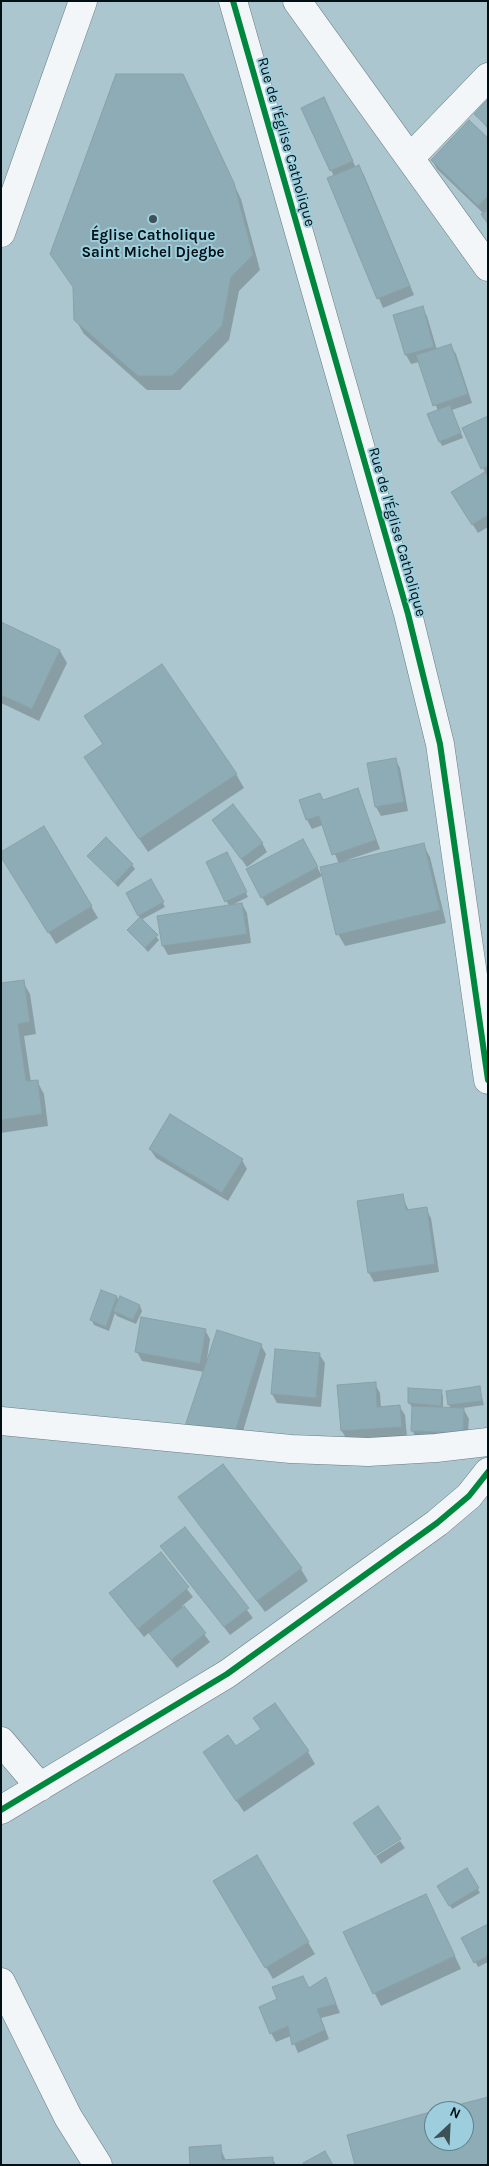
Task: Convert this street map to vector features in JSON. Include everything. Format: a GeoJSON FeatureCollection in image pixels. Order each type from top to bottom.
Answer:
{"type":"FeatureCollection","features":[{"type":"Feature","properties":{"kind":"street"},"geometry":{"type":"LineString","coordinates":[[1,233],[83,1]]}},
{"type":"Feature","properties":{"kind":"street","name":"Rue de l'Église Catholique"},"geometry":{"type":"LineString","coordinates":[[233,1],[405,605],[440,744],[488,1080]]}},
{"type":"Feature","properties":{"kind":"street"},"geometry":{"type":"LineString","coordinates":[[297,1],[488,267]]}},
{"type":"Feature","properties":{"kind":"street"},"geometry":{"type":"LineString","coordinates":[[410,158],[488,77]]}},
{"type":"Feature","properties":{"kind":"street"},"geometry":{"type":"LineString","coordinates":[[1,1421],[291,1449],[368,1452],[436,1448],[488,1442]]}},
{"type":"Feature","properties":{"kind":"street"},"geometry":{"type":"LineString","coordinates":[[1,1810],[227,1674],[437,1523],[469,1496],[488,1472]]}},
{"type":"Feature","properties":{"kind":"street"},"geometry":{"type":"LineString","coordinates":[[1,1741],[40,1786]]}},
{"type":"Feature","properties":{"kind":"street"},"geometry":{"type":"LineString","coordinates":[[1,1982],[68,2117],[98,2165]]}},
{"type":"Feature","properties":{"kind":"building","name":"Église Catholique Saint Michel Djegbe"},"geometry":{"type":"Polygon","coordinates":[[[116,74],[183,74],[234,183],[253,255],[231,277],[222,326],[172,376],[138,376],[74,320],[73,287],[50,254],[116,74]]]}},
{"type":"Feature","properties":{"kind":"building"},"geometry":{"type":"Polygon","coordinates":[[[324,97],[353,161],[330,171],[301,108],[324,97]]]}},
{"type":"Feature","properties":{"kind":"building"},"geometry":{"type":"Polygon","coordinates":[[[488,99],[488,127],[474,114],[488,99]]]}},
{"type":"Feature","properties":{"kind":"building"},"geometry":{"type":"Polygon","coordinates":[[[469,120],[488,138],[488,196],[478,206],[431,160],[469,120]]]}},
{"type":"Feature","properties":{"kind":"building"},"geometry":{"type":"Polygon","coordinates":[[[359,165],[410,286],[377,299],[327,178],[359,165]]]}},
{"type":"Feature","properties":{"kind":"building"},"geometry":{"type":"Polygon","coordinates":[[[488,210],[488,224],[481,214],[488,210]]]}},
{"type":"Feature","properties":{"kind":"building"},"geometry":{"type":"Polygon","coordinates":[[[423,306],[434,347],[405,355],[393,315],[423,306]]]}},
{"type":"Feature","properties":{"kind":"building"},"geometry":{"type":"Polygon","coordinates":[[[451,344],[468,394],[433,406],[416,355],[451,344]]]}},
{"type":"Feature","properties":{"kind":"building"},"geometry":{"type":"Polygon","coordinates":[[[450,405],[461,433],[439,442],[427,414],[450,405]]]}},
{"type":"Feature","properties":{"kind":"building"},"geometry":{"type":"Polygon","coordinates":[[[488,416],[488,466],[481,469],[462,428],[488,416]]]}},
{"type":"Feature","properties":{"kind":"building"},"geometry":{"type":"Polygon","coordinates":[[[485,472],[488,477],[488,515],[472,525],[451,492],[485,472]]]}},
{"type":"Feature","properties":{"kind":"building"},"geometry":{"type":"Polygon","coordinates":[[[1,622],[60,650],[32,709],[1,695],[1,622]]]}},
{"type":"Feature","properties":{"kind":"building"},"geometry":{"type":"Polygon","coordinates":[[[162,664],[237,774],[139,839],[84,757],[103,744],[84,716],[162,664]]]}},
{"type":"Feature","properties":{"kind":"building"},"geometry":{"type":"Polygon","coordinates":[[[396,758],[404,802],[375,807],[367,763],[396,758]]]}},
{"type":"Feature","properties":{"kind":"building"},"geometry":{"type":"Polygon","coordinates":[[[358,788],[376,840],[332,855],[319,816],[306,820],[299,800],[320,793],[323,800],[358,788]]]}},
{"type":"Feature","properties":{"kind":"building"},"geometry":{"type":"Polygon","coordinates":[[[233,804],[263,843],[241,859],[212,820],[233,804]]]}},
{"type":"Feature","properties":{"kind":"building"},"geometry":{"type":"Polygon","coordinates":[[[44,826],[92,906],[48,933],[1,857],[1,852],[44,826]]]}},
{"type":"Feature","properties":{"kind":"building"},"geometry":{"type":"Polygon","coordinates":[[[106,837],[133,864],[115,883],[87,856],[106,837]]]}},
{"type":"Feature","properties":{"kind":"building"},"geometry":{"type":"Polygon","coordinates":[[[303,839],[318,867],[261,898],[246,869],[303,839]]]}},
{"type":"Feature","properties":{"kind":"building"},"geometry":{"type":"Polygon","coordinates":[[[424,843],[440,910],[336,935],[320,867],[424,843]]]}},
{"type":"Feature","properties":{"kind":"building"},"geometry":{"type":"Polygon","coordinates":[[[227,852],[247,892],[225,902],[206,862],[227,852]]]}},
{"type":"Feature","properties":{"kind":"building"},"geometry":{"type":"Polygon","coordinates":[[[151,879],[164,902],[138,916],[126,893],[151,879]]]}},
{"type":"Feature","properties":{"kind":"building"},"geometry":{"type":"Polygon","coordinates":[[[242,903],[247,934],[162,946],[157,916],[242,903]]]}},
{"type":"Feature","properties":{"kind":"building"},"geometry":{"type":"Polygon","coordinates":[[[140,917],[158,935],[145,948],[127,930],[140,917]]]}},
{"type":"Feature","properties":{"kind":"building"},"geometry":{"type":"Polygon","coordinates":[[[24,980],[30,1022],[18,1024],[26,1081],[38,1080],[42,1114],[1,1120],[1,983],[24,980]]]}},
{"type":"Feature","properties":{"kind":"building"},"geometry":{"type":"Polygon","coordinates":[[[170,1114],[243,1159],[222,1193],[149,1149],[170,1114]]]}},
{"type":"Feature","properties":{"kind":"building"},"geometry":{"type":"Polygon","coordinates":[[[403,1194],[406,1210],[427,1207],[435,1264],[368,1273],[357,1201],[403,1194]]]}},
{"type":"Feature","properties":{"kind":"building"},"geometry":{"type":"Polygon","coordinates":[[[101,1290],[117,1296],[106,1327],[90,1320],[101,1290]]]}},
{"type":"Feature","properties":{"kind":"building"},"geometry":{"type":"Polygon","coordinates":[[[120,1296],[140,1305],[133,1320],[113,1311],[120,1296]]]}},
{"type":"Feature","properties":{"kind":"building"},"geometry":{"type":"Polygon","coordinates":[[[141,1317],[206,1329],[200,1364],[135,1352],[141,1317]]]}},
{"type":"Feature","properties":{"kind":"building"},"geometry":{"type":"Polygon","coordinates":[[[217,1330],[262,1344],[236,1429],[184,1429],[217,1330]]]}},
{"type":"Feature","properties":{"kind":"building"},"geometry":{"type":"Polygon","coordinates":[[[275,1349],[320,1353],[316,1398],[271,1394],[275,1349]]]}},
{"type":"Feature","properties":{"kind":"building"},"geometry":{"type":"Polygon","coordinates":[[[376,1382],[377,1407],[400,1405],[402,1427],[341,1431],[337,1385],[376,1382]]]}},
{"type":"Feature","properties":{"kind":"building"},"geometry":{"type":"Polygon","coordinates":[[[480,1386],[482,1401],[448,1405],[446,1391],[480,1386]]]}},
{"type":"Feature","properties":{"kind":"building"},"geometry":{"type":"Polygon","coordinates":[[[408,1388],[442,1390],[441,1406],[408,1403],[408,1388]]]}},
{"type":"Feature","properties":{"kind":"building"},"geometry":{"type":"Polygon","coordinates":[[[412,1406],[464,1408],[463,1433],[411,1431],[412,1406]]]}},
{"type":"Feature","properties":{"kind":"building"},"geometry":{"type":"Polygon","coordinates":[[[223,1464],[302,1568],[257,1601],[178,1497],[223,1464]]]}},
{"type":"Feature","properties":{"kind":"building"},"geometry":{"type":"Polygon","coordinates":[[[185,1527],[249,1608],[224,1627],[160,1546],[185,1527]]]}},
{"type":"Feature","properties":{"kind":"building"},"geometry":{"type":"Polygon","coordinates":[[[161,1552],[189,1587],[138,1629],[109,1593],[161,1552]]]}},
{"type":"Feature","properties":{"kind":"building"},"geometry":{"type":"Polygon","coordinates":[[[184,1606],[206,1633],[171,1660],[149,1633],[184,1606]]]}},
{"type":"Feature","properties":{"kind":"building"},"geometry":{"type":"Polygon","coordinates":[[[275,1703],[309,1751],[236,1801],[203,1752],[228,1735],[236,1746],[261,1729],[253,1718],[275,1703]]]}},
{"type":"Feature","properties":{"kind":"building"},"geometry":{"type":"Polygon","coordinates":[[[378,1806],[401,1839],[375,1855],[353,1823],[378,1806]]]}},
{"type":"Feature","properties":{"kind":"building"},"geometry":{"type":"Polygon","coordinates":[[[257,1855],[309,1942],[265,1968],[213,1881],[257,1855]]]}},
{"type":"Feature","properties":{"kind":"building"},"geometry":{"type":"Polygon","coordinates":[[[467,1868],[479,1888],[449,1906],[437,1886],[467,1868]]]}},
{"type":"Feature","properties":{"kind":"building"},"geometry":{"type":"Polygon","coordinates":[[[426,1894],[455,1956],[373,1994],[343,1932],[426,1894]]]}},
{"type":"Feature","properties":{"kind":"building"},"geometry":{"type":"Polygon","coordinates":[[[488,1924],[488,1956],[474,1963],[461,1938],[488,1924]]]}},
{"type":"Feature","properties":{"kind":"building"},"geometry":{"type":"Polygon","coordinates":[[[303,1976],[309,1988],[326,1977],[336,2004],[317,2009],[325,2030],[292,2045],[288,2026],[270,2034],[259,2007],[277,1999],[272,1987],[303,1976]]]}},
{"type":"Feature","properties":{"kind":"building"},"geometry":{"type":"Polygon","coordinates":[[[488,2097],[488,2165],[355,2165],[347,2135],[424,2114],[424,2151],[474,2151],[473,2101],[488,2097]]]}},
{"type":"Feature","properties":{"kind":"building"},"geometry":{"type":"Polygon","coordinates":[[[221,2145],[222,2160],[273,2157],[273,2165],[190,2165],[189,2147],[221,2145]]]}},
{"type":"Feature","properties":{"kind":"building"},"geometry":{"type":"Polygon","coordinates":[[[325,2151],[333,2165],[304,2165],[303,2163],[325,2151]]]}},
{"type":"Feature","properties":{"kind":"cycle path"},"geometry":{"type":"LineString","coordinates":[[233,1],[408,614],[440,744],[488,1080]]}},
{"type":"Feature","properties":{"kind":"cycle path"},"geometry":{"type":"LineString","coordinates":[[1,1810],[227,1674],[437,1523],[469,1496],[488,1472]]}},
{"type":"Feature","properties":{"kind":"place","name":"Église Catholique Saint Michel Djegbe"},"geometry":{"type":"Point","coordinates":[153,219]}}]}
